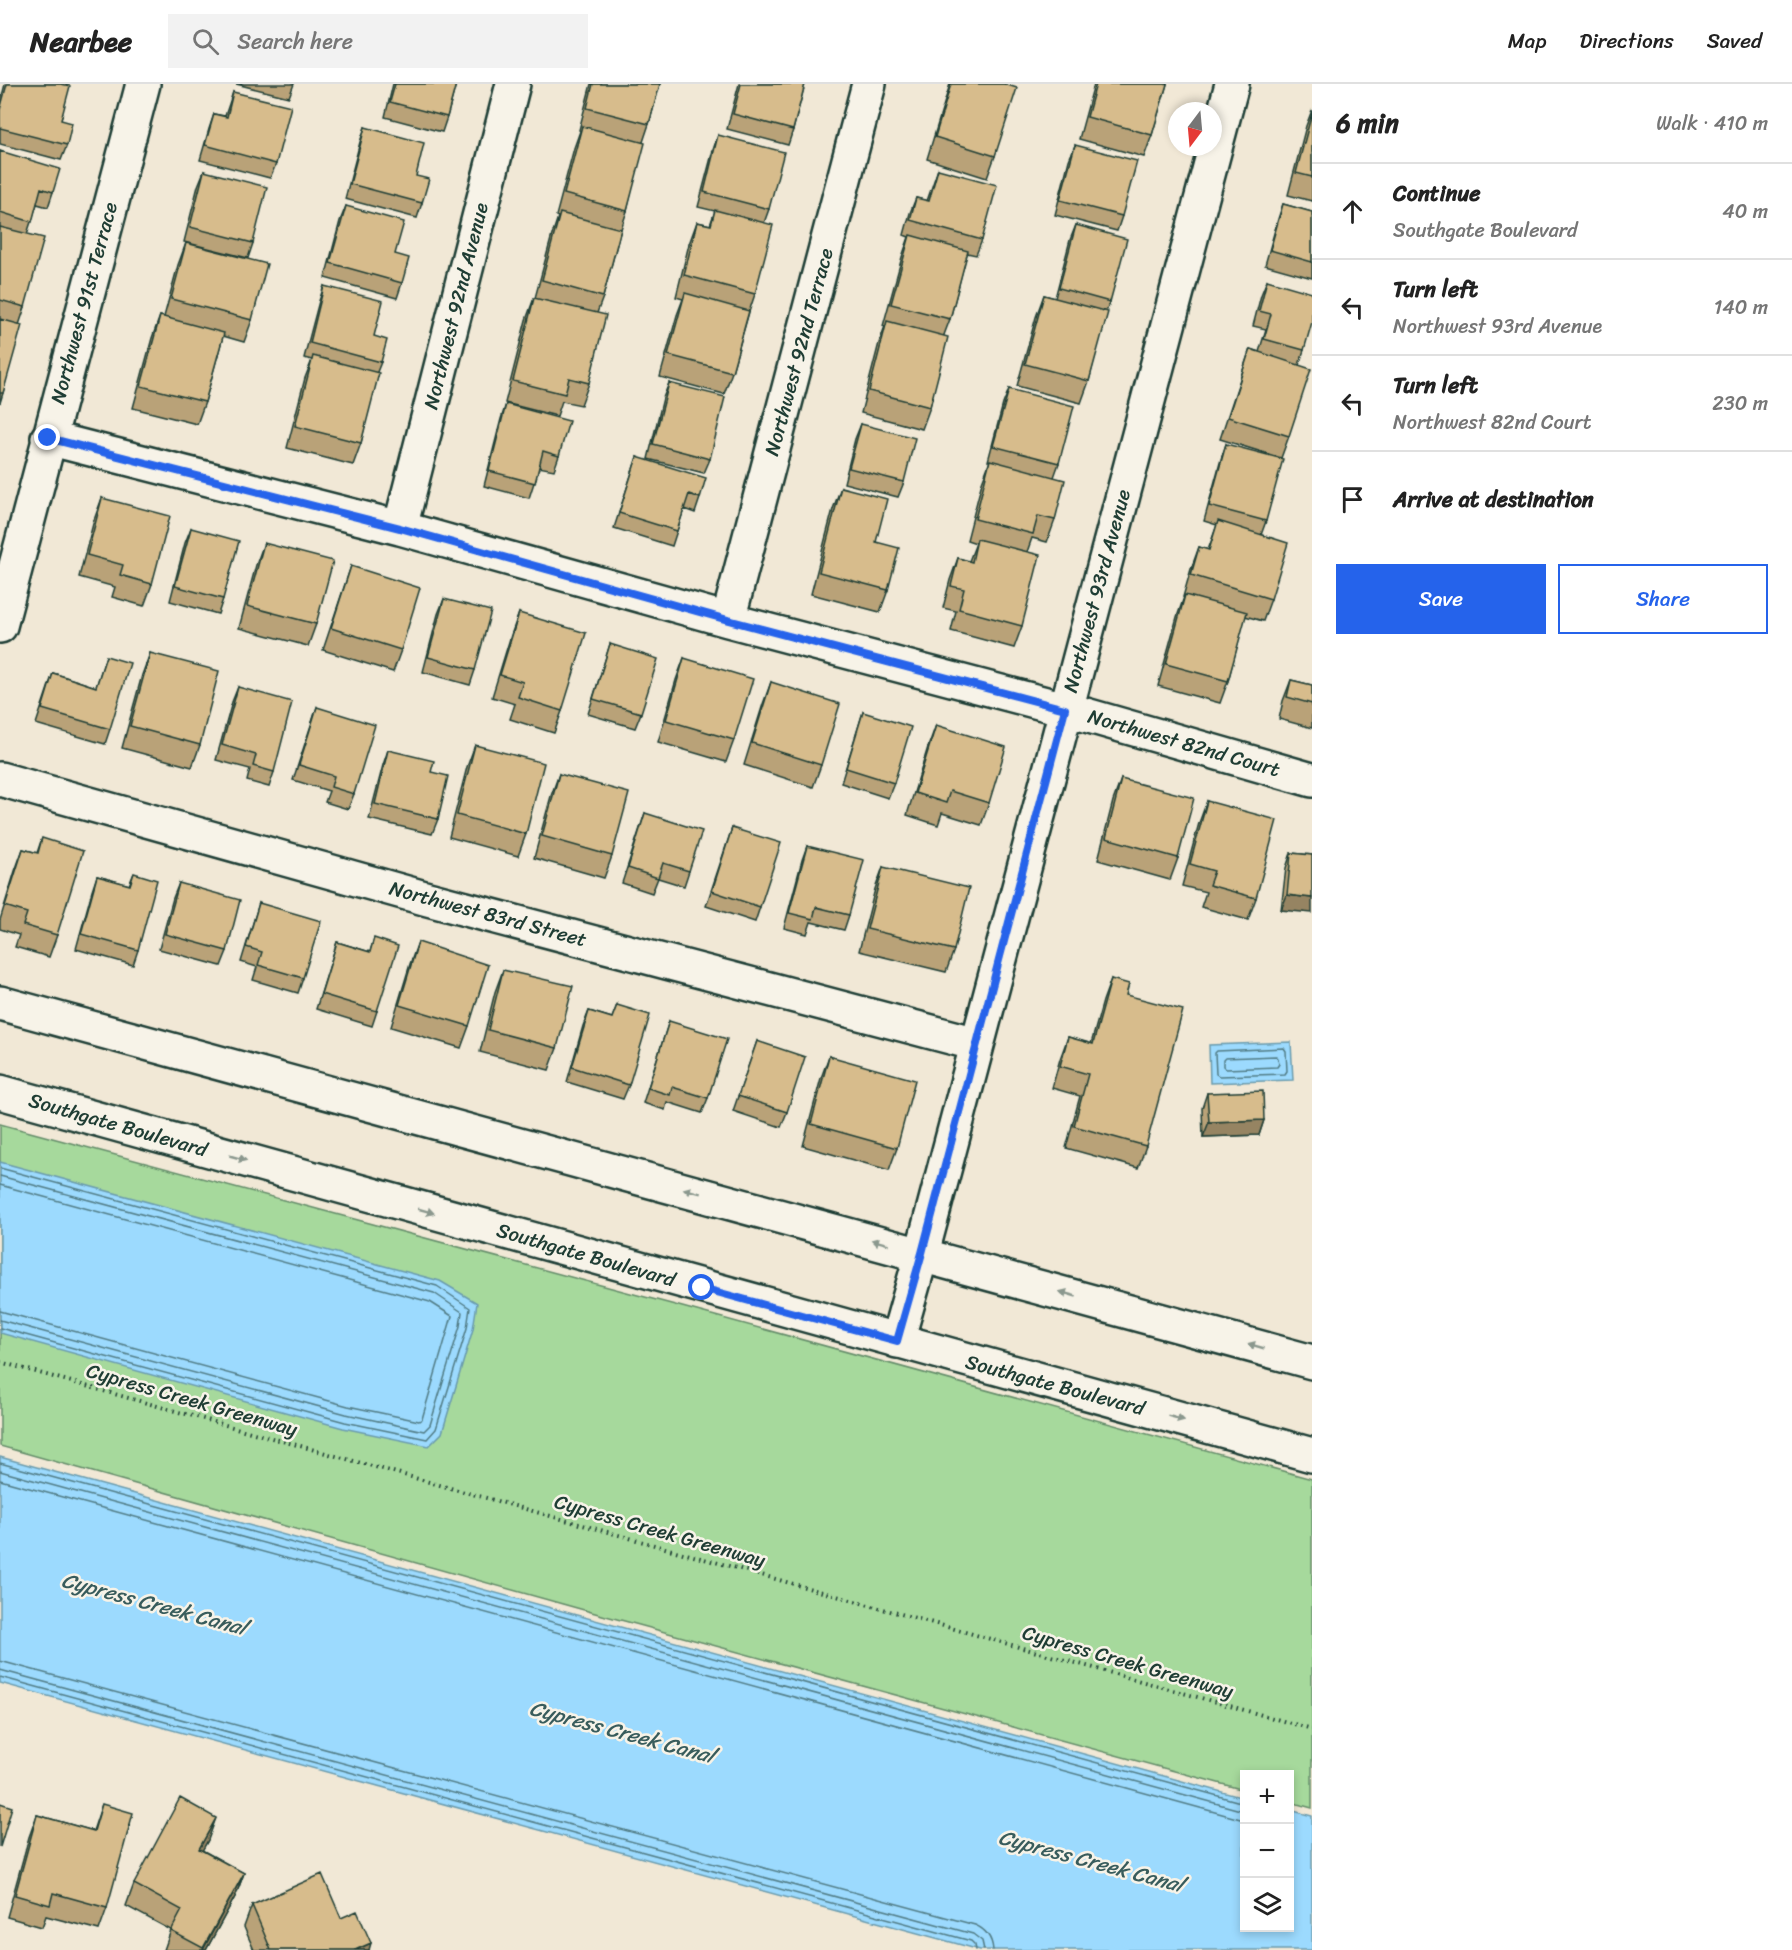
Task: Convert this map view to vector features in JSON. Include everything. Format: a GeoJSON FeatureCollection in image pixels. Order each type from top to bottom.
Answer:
{"type":"FeatureCollection","features":[{"type":"Feature","properties":{"kind":"street","name":"Northwest 91st Terrace"},"geometry":{"type":"LineString","coordinates":[[0,626],[143,84]]}},
{"type":"Feature","properties":{"kind":"street","name":"Northwest 92nd Avenue"},"geometry":{"type":"LineString","coordinates":[[400,528],[513,84]]}},
{"type":"Feature","properties":{"kind":"street","name":"Northwest 92nd Terrace"},"geometry":{"type":"LineString","coordinates":[[728,620],[869,84]]}},
{"type":"Feature","properties":{"kind":"street","name":"Northwest 93rd Avenue"},"geometry":{"type":"LineString","coordinates":[[897,1341],[1232,84]]}},
{"type":"Feature","properties":{"kind":"street","name":"Northwest 82nd Court"},"geometry":{"type":"LineString","coordinates":[[48,438],[400,528],[728,620],[1065,709],[1312,780]]}},
{"type":"Feature","properties":{"kind":"street","name":"Northwest 83rd Street"},"geometry":{"type":"LineString","coordinates":[[0,779],[439,902],[977,1044]]}},
{"type":"Feature","properties":{"kind":"street"},"geometry":{"type":"LineString","coordinates":[[0,1003],[922,1253],[1312,1362]]}},
{"type":"Feature","properties":{"kind":"street","name":"Southgate Boulevard"},"geometry":{"type":"LineString","coordinates":[[0,1092],[1312,1455]]}},
{"type":"Feature","properties":{"kind":"path","name":"Cypress Creek Greenway"},"geometry":{"type":"LineString","coordinates":[[0,1362],[1312,1729]]}},
{"type":"Feature","properties":{"kind":"green space"},"geometry":{"type":"Polygon","coordinates":[[[0,1124],[1312,1479],[1312,1808],[1294,1803],[1294,1770],[1240,1770],[1240,1789],[584,1610],[0,1446],[0,1124]]]}},
{"type":"Feature","properties":{"kind":"water"},"geometry":{"type":"Polygon","coordinates":[[[1291,1042],[1293,1080],[1210,1083],[1209,1045],[1291,1042]]]}},
{"type":"Feature","properties":{"kind":"water"},"geometry":{"type":"Polygon","coordinates":[[[0,1162],[440,1281],[477,1303],[473,1329],[442,1433],[429,1446],[343,1428],[0,1333],[0,1162]]]}},
{"type":"Feature","properties":{"kind":"water","name":"Cypress Creek Canal"},"geometry":{"type":"Polygon","coordinates":[[[0,1457],[1240,1797],[1240,1932],[1294,1932],[1294,1811],[1312,1816],[1312,1950],[980,1950],[0,1683],[0,1457]]]}},
{"type":"Feature","properties":{"kind":"building"},"geometry":{"type":"Polygon","coordinates":[[[7,84],[70,86],[61,120],[72,123],[67,145],[0,128],[0,110],[7,84]]]}},
{"type":"Feature","properties":{"kind":"building"},"geometry":{"type":"Polygon","coordinates":[[[395,84],[456,84],[447,117],[390,102],[395,84]]]}},
{"type":"Feature","properties":{"kind":"building"},"geometry":{"type":"Polygon","coordinates":[[[593,84],[660,84],[649,124],[587,108],[593,84]]]}},
{"type":"Feature","properties":{"kind":"building"},"geometry":{"type":"Polygon","coordinates":[[[741,84],[805,84],[793,130],[733,114],[741,84]]]}},
{"type":"Feature","properties":{"kind":"building"},"geometry":{"type":"Polygon","coordinates":[[[951,84],[1004,84],[1017,88],[995,156],[935,137],[951,84]]]}},
{"type":"Feature","properties":{"kind":"building"},"geometry":{"type":"Polygon","coordinates":[[[1096,84],[1167,84],[1152,135],[1087,117],[1096,84]]]}},
{"type":"Feature","properties":{"kind":"building"},"geometry":{"type":"Polygon","coordinates":[[[233,92],[291,106],[276,164],[205,145],[214,114],[227,117],[233,92]]]}},
{"type":"Feature","properties":{"kind":"building"},"geometry":{"type":"Polygon","coordinates":[[[1312,113],[1312,177],[1296,173],[1312,113]]]}},
{"type":"Feature","properties":{"kind":"building"},"geometry":{"type":"Polygon","coordinates":[[[582,126],[645,143],[627,211],[564,194],[582,126]]]}},
{"type":"Feature","properties":{"kind":"building"},"geometry":{"type":"Polygon","coordinates":[[[365,127],[424,143],[416,176],[429,179],[422,203],[350,184],[365,127]]]}},
{"type":"Feature","properties":{"kind":"building"},"geometry":{"type":"Polygon","coordinates":[[[718,135],[784,152],[769,209],[704,192],[718,135]]]}},
{"type":"Feature","properties":{"kind":"building"},"geometry":{"type":"Polygon","coordinates":[[[1075,145],[1137,161],[1122,216],[1060,200],[1075,145]]]}},
{"type":"Feature","properties":{"kind":"building"},"geometry":{"type":"Polygon","coordinates":[[[0,151],[60,169],[53,192],[41,188],[32,222],[0,212],[0,151]]]}},
{"type":"Feature","properties":{"kind":"building"},"geometry":{"type":"Polygon","coordinates":[[[938,169],[997,185],[982,240],[910,220],[916,198],[929,201],[938,169]]]}},
{"type":"Feature","properties":{"kind":"building"},"geometry":{"type":"Polygon","coordinates":[[[204,171],[267,187],[253,243],[190,227],[204,171]]]}},
{"type":"Feature","properties":{"kind":"building"},"geometry":{"type":"Polygon","coordinates":[[[1283,204],[1312,212],[1312,262],[1270,250],[1283,204]]]}},
{"type":"Feature","properties":{"kind":"building"},"geometry":{"type":"Polygon","coordinates":[[[346,206],[404,222],[395,254],[409,258],[402,283],[330,263],[346,206]]]}},
{"type":"Feature","properties":{"kind":"building"},"geometry":{"type":"Polygon","coordinates":[[[715,210],[773,225],[755,294],[684,275],[697,222],[711,225],[715,210]]]}},
{"type":"Feature","properties":{"kind":"building"},"geometry":{"type":"Polygon","coordinates":[[[560,213],[621,229],[603,297],[542,280],[560,213]]]}},
{"type":"Feature","properties":{"kind":"building"},"geometry":{"type":"Polygon","coordinates":[[[1076,225],[1127,239],[1110,302],[1059,288],[1076,225]]]}},
{"type":"Feature","properties":{"kind":"building"},"geometry":{"type":"Polygon","coordinates":[[[0,227],[44,238],[25,307],[0,300],[0,227]]]}},
{"type":"Feature","properties":{"kind":"building"},"geometry":{"type":"Polygon","coordinates":[[[910,235],[968,251],[950,319],[891,304],[910,235]]]}},
{"type":"Feature","properties":{"kind":"building"},"geometry":{"type":"Polygon","coordinates":[[[186,243],[267,264],[252,320],[171,299],[186,243]]]}},
{"type":"Feature","properties":{"kind":"building"},"geometry":{"type":"Polygon","coordinates":[[[1267,280],[1312,293],[1312,322],[1304,350],[1264,339],[1271,314],[1259,311],[1267,280]]]}},
{"type":"Feature","properties":{"kind":"building"},"geometry":{"type":"Polygon","coordinates":[[[324,286],[383,301],[374,336],[387,340],[381,362],[310,343],[324,286]]]}},
{"type":"Feature","properties":{"kind":"building"},"geometry":{"type":"Polygon","coordinates":[[[685,293],[749,311],[732,372],[668,355],[685,293]]]}},
{"type":"Feature","properties":{"kind":"building"},"geometry":{"type":"Polygon","coordinates":[[[1044,295],[1108,312],[1089,381],[1025,364],[1044,295]]]}},
{"type":"Feature","properties":{"kind":"building"},"geometry":{"type":"Polygon","coordinates":[[[534,298],[606,315],[589,383],[569,378],[565,394],[513,381],[534,298]]]}},
{"type":"Feature","properties":{"kind":"building"},"geometry":{"type":"Polygon","coordinates":[[[160,316],[224,333],[205,402],[141,386],[160,316]]]}},
{"type":"Feature","properties":{"kind":"building"},"geometry":{"type":"Polygon","coordinates":[[[0,319],[22,325],[3,393],[0,393],[0,319]]]}},
{"type":"Feature","properties":{"kind":"building"},"geometry":{"type":"Polygon","coordinates":[[[887,321],[948,337],[930,407],[869,391],[887,321]]]}},
{"type":"Feature","properties":{"kind":"building"},"geometry":{"type":"Polygon","coordinates":[[[1250,349],[1311,369],[1289,436],[1228,417],[1250,349]]]}},
{"type":"Feature","properties":{"kind":"building"},"geometry":{"type":"Polygon","coordinates":[[[313,356],[379,373],[361,443],[295,426],[313,356]]]}},
{"type":"Feature","properties":{"kind":"building"},"geometry":{"type":"Polygon","coordinates":[[[669,383],[725,397],[710,459],[653,444],[669,383]]]}},
{"type":"Feature","properties":{"kind":"building"},"geometry":{"type":"Polygon","coordinates":[[[1009,389],[1074,406],[1059,463],[993,446],[1009,389]]]}},
{"type":"Feature","properties":{"kind":"building"},"geometry":{"type":"Polygon","coordinates":[[[506,404],[569,421],[559,456],[543,451],[535,483],[489,471],[506,404]]]}},
{"type":"Feature","properties":{"kind":"building"},"geometry":{"type":"Polygon","coordinates":[[[861,424],[915,438],[904,482],[849,468],[861,424]]]}},
{"type":"Feature","properties":{"kind":"building"},"geometry":{"type":"Polygon","coordinates":[[[1226,444],[1283,459],[1266,521],[1209,506],[1226,444]]]}},
{"type":"Feature","properties":{"kind":"building"},"geometry":{"type":"Polygon","coordinates":[[[637,457],[706,478],[700,498],[689,494],[677,531],[619,513],[637,457]]]}},
{"type":"Feature","properties":{"kind":"building"},"geometry":{"type":"Polygon","coordinates":[[[990,460],[1065,480],[1055,520],[1038,516],[1033,534],[975,519],[990,460]]]}},
{"type":"Feature","properties":{"kind":"building"},"geometry":{"type":"Polygon","coordinates":[[[841,487],[887,499],[876,542],[899,548],[888,590],[819,572],[841,487]]]}},
{"type":"Feature","properties":{"kind":"building"},"geometry":{"type":"Polygon","coordinates":[[[102,498],[170,516],[152,584],[120,575],[123,565],[87,555],[102,498]]]}},
{"type":"Feature","properties":{"kind":"building"},"geometry":{"type":"Polygon","coordinates":[[[1218,521],[1288,543],[1271,599],[1191,575],[1199,547],[1209,550],[1218,521]]]}},
{"type":"Feature","properties":{"kind":"building"},"geometry":{"type":"Polygon","coordinates":[[[191,528],[239,541],[223,599],[175,586],[191,528]]]}},
{"type":"Feature","properties":{"kind":"building"},"geometry":{"type":"Polygon","coordinates":[[[977,539],[1040,555],[1022,626],[959,609],[964,589],[951,586],[958,558],[972,562],[977,539]]]}},
{"type":"Feature","properties":{"kind":"building"},"geometry":{"type":"Polygon","coordinates":[[[264,543],[333,561],[316,624],[247,606],[264,543]]]}},
{"type":"Feature","properties":{"kind":"building"},"geometry":{"type":"Polygon","coordinates":[[[351,566],[420,588],[401,650],[331,628],[351,566]]]}},
{"type":"Feature","properties":{"kind":"building"},"geometry":{"type":"Polygon","coordinates":[[[1185,595],[1247,612],[1228,681],[1166,664],[1185,595]]]}},
{"type":"Feature","properties":{"kind":"building"},"geometry":{"type":"Polygon","coordinates":[[[444,599],[491,611],[475,670],[428,657],[444,599]]]}},
{"type":"Feature","properties":{"kind":"building"},"geometry":{"type":"Polygon","coordinates":[[[519,613],[586,633],[562,711],[518,697],[523,682],[500,675],[519,613]]]}},
{"type":"Feature","properties":{"kind":"building"},"geometry":{"type":"Polygon","coordinates":[[[610,644],[658,659],[641,713],[593,699],[610,644]]]}},
{"type":"Feature","properties":{"kind":"building"},"geometry":{"type":"Polygon","coordinates":[[[150,653],[219,671],[200,745],[130,726],[150,653]]]}},
{"type":"Feature","properties":{"kind":"building"},"geometry":{"type":"Polygon","coordinates":[[[106,656],[130,663],[110,729],[42,709],[53,673],[96,687],[106,656]]]}},
{"type":"Feature","properties":{"kind":"building"},"geometry":{"type":"Polygon","coordinates":[[[684,658],[753,679],[734,740],[666,720],[684,658]]]}},
{"type":"Feature","properties":{"kind":"building"},"geometry":{"type":"Polygon","coordinates":[[[1291,680],[1312,685],[1312,704],[1287,697],[1291,680]]]}},
{"type":"Feature","properties":{"kind":"building"},"geometry":{"type":"Polygon","coordinates":[[[771,682],[840,704],[821,765],[752,743],[771,682]]]}},
{"type":"Feature","properties":{"kind":"building"},"geometry":{"type":"Polygon","coordinates":[[[238,687],[292,702],[274,772],[253,766],[256,755],[222,745],[238,687]]]}},
{"type":"Feature","properties":{"kind":"building"},"geometry":{"type":"Polygon","coordinates":[[[317,707],[375,725],[354,794],[331,787],[334,776],[299,765],[317,707]]]}},
{"type":"Feature","properties":{"kind":"building"},"geometry":{"type":"Polygon","coordinates":[[[863,712],[911,727],[894,783],[846,768],[863,712]]]}},
{"type":"Feature","properties":{"kind":"building"},"geometry":{"type":"Polygon","coordinates":[[[936,725],[1006,747],[989,803],[950,791],[946,803],[915,793],[936,725]]]}},
{"type":"Feature","properties":{"kind":"building"},"geometry":{"type":"Polygon","coordinates":[[[475,745],[544,763],[526,834],[457,815],[475,745]]]}},
{"type":"Feature","properties":{"kind":"building"},"geometry":{"type":"Polygon","coordinates":[[[388,750],[434,761],[431,772],[448,776],[438,819],[375,804],[388,750]]]}},
{"type":"Feature","properties":{"kind":"building"},"geometry":{"type":"Polygon","coordinates":[[[559,774],[629,793],[612,856],[542,836],[559,774]]]}},
{"type":"Feature","properties":{"kind":"building"},"geometry":{"type":"Polygon","coordinates":[[[1121,779],[1194,798],[1178,858],[1106,838],[1121,779]]]}},
{"type":"Feature","properties":{"kind":"building"},"geometry":{"type":"Polygon","coordinates":[[[1207,801],[1277,820],[1256,898],[1209,885],[1214,871],[1190,864],[1207,801]]]}},
{"type":"Feature","properties":{"kind":"building"},"geometry":{"type":"Polygon","coordinates":[[[645,813],[702,831],[689,871],[663,863],[658,878],[628,868],[645,813]]]}},
{"type":"Feature","properties":{"kind":"building"},"geometry":{"type":"Polygon","coordinates":[[[732,828],[781,843],[760,907],[712,891],[732,828]]]}},
{"type":"Feature","properties":{"kind":"building"},"geometry":{"type":"Polygon","coordinates":[[[42,838],[83,851],[57,935],[23,925],[27,913],[5,906],[23,849],[38,853],[42,838]]]}},
{"type":"Feature","properties":{"kind":"building"},"geometry":{"type":"Polygon","coordinates":[[[807,846],[864,860],[849,915],[816,907],[813,919],[789,913],[807,846]]]}},
{"type":"Feature","properties":{"kind":"building"},"geometry":{"type":"Polygon","coordinates":[[[1291,853],[1312,855],[1312,898],[1287,895],[1291,853]]]}},
{"type":"Feature","properties":{"kind":"building"},"geometry":{"type":"Polygon","coordinates":[[[883,867],[969,888],[954,950],[867,929],[883,867]]]}},
{"type":"Feature","properties":{"kind":"building"},"geometry":{"type":"Polygon","coordinates":[[[134,873],[157,880],[138,950],[81,934],[97,876],[130,885],[134,873]]]}},
{"type":"Feature","properties":{"kind":"building"},"geometry":{"type":"Polygon","coordinates":[[[179,883],[240,900],[227,951],[165,934],[179,883]]]}},
{"type":"Feature","properties":{"kind":"building"},"geometry":{"type":"Polygon","coordinates":[[[259,903],[321,921],[303,978],[258,965],[262,952],[246,947],[259,903]]]}},
{"type":"Feature","properties":{"kind":"building"},"geometry":{"type":"Polygon","coordinates":[[[374,938],[398,946],[377,1011],[321,994],[337,942],[370,952],[374,938]]]}},
{"type":"Feature","properties":{"kind":"building"},"geometry":{"type":"Polygon","coordinates":[[[418,942],[488,965],[469,1026],[399,1005],[418,942]]]}},
{"type":"Feature","properties":{"kind":"building"},"geometry":{"type":"Polygon","coordinates":[[[503,970],[573,986],[557,1048],[488,1030],[503,970]]]}},
{"type":"Feature","properties":{"kind":"building"},"geometry":{"type":"Polygon","coordinates":[[[1111,979],[1129,984],[1126,995],[1183,1010],[1146,1146],[1074,1126],[1088,1074],[1060,1066],[1068,1037],[1093,1044],[1111,979]]]}},
{"type":"Feature","properties":{"kind":"building"},"geometry":{"type":"Polygon","coordinates":[[[617,1005],[650,1015],[629,1085],[572,1067],[589,1011],[612,1018],[617,1005]]]}},
{"type":"Feature","properties":{"kind":"building"},"geometry":{"type":"Polygon","coordinates":[[[669,1021],[727,1039],[708,1098],[672,1087],[670,1095],[648,1088],[669,1021]]]}},
{"type":"Feature","properties":{"kind":"building"},"geometry":{"type":"Polygon","coordinates":[[[757,1041],[805,1057],[787,1112],[738,1096],[757,1041]]]}},
{"type":"Feature","properties":{"kind":"building"},"geometry":{"type":"Polygon","coordinates":[[[829,1056],[915,1080],[897,1148],[811,1124],[829,1056]]]}},
{"type":"Feature","properties":{"kind":"building"},"geometry":{"type":"Polygon","coordinates":[[[1263,1091],[1264,1120],[1209,1122],[1207,1093],[1263,1091]]]}},
{"type":"Feature","properties":{"kind":"building"},"geometry":{"type":"Polygon","coordinates":[[[180,1798],[216,1818],[199,1849],[244,1873],[203,1948],[171,1931],[182,1910],[134,1884],[180,1798]]]}},
{"type":"Feature","properties":{"kind":"building"},"geometry":{"type":"Polygon","coordinates":[[[0,1803],[12,1807],[0,1847],[0,1803]]]}},
{"type":"Feature","properties":{"kind":"building"},"geometry":{"type":"Polygon","coordinates":[[[102,1804],[133,1813],[107,1908],[53,1893],[50,1905],[15,1895],[37,1815],[94,1831],[102,1804]]]}},
{"type":"Feature","properties":{"kind":"building"},"geometry":{"type":"Polygon","coordinates":[[[322,1874],[341,1918],[357,1911],[371,1943],[355,1950],[271,1950],[252,1905],[322,1874]]]}},
{"type":"Feature","properties":{"kind":"route"},"geometry":{"type":"LineString","coordinates":[[48,438],[400,528],[728,620],[1065,709],[897,1341],[702,1288]]}}]}
